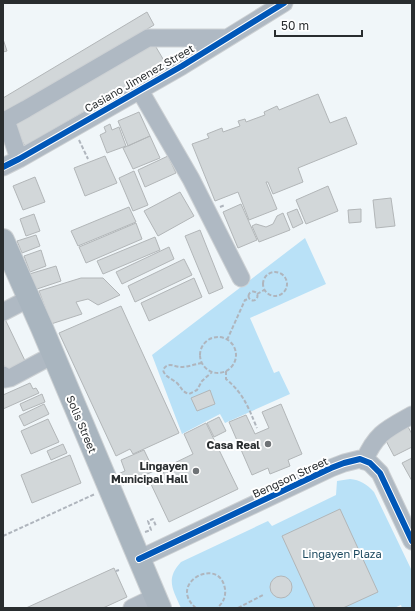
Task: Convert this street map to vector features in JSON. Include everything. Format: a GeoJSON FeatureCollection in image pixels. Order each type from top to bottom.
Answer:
{"type":"FeatureCollection","features":[{"type":"Feature","properties":{"kind":"highway","name":"Solis Street"},"geometry":{"type":"LineString","coordinates":[[3,240],[157,603]]}},
{"type":"Feature","properties":{"kind":"street","name":"Casiano Jimenez Street"},"geometry":{"type":"LineString","coordinates":[[3,167],[182,66],[284,3]]}},
{"type":"Feature","properties":{"kind":"street"},"geometry":{"type":"LineString","coordinates":[[19,159],[6,120],[148,38],[228,38]]}},
{"type":"Feature","properties":{"kind":"street"},"geometry":{"type":"LineString","coordinates":[[139,89],[191,179],[241,278]]}},
{"type":"Feature","properties":{"kind":"street"},"geometry":{"type":"LineString","coordinates":[[3,312],[28,299]]}},
{"type":"Feature","properties":{"kind":"street"},"geometry":{"type":"LineString","coordinates":[[3,374],[5,379],[10,378],[53,355]]}},
{"type":"Feature","properties":{"kind":"street"},"geometry":{"type":"LineString","coordinates":[[412,415],[380,434],[368,450],[364,461],[370,463],[380,473],[407,513],[412,541]]}},
{"type":"Feature","properties":{"kind":"street","name":"Bengson Street"},"geometry":{"type":"LineString","coordinates":[[139,559],[331,468],[360,459],[364,461]]}},
{"type":"Feature","properties":{"kind":"street"},"geometry":{"type":"LineString","coordinates":[[132,608],[157,603]]}},
{"type":"Feature","properties":{"kind":"path"},"geometry":{"type":"LineString","coordinates":[[77,135],[88,159]]}},
{"type":"Feature","properties":{"kind":"path"},"geometry":{"type":"LineString","coordinates":[[270,273],[277,273],[284,277],[286,284],[284,292],[281,294],[274,296],[264,290],[264,279],[270,273]]}},
{"type":"Feature","properties":{"kind":"path"},"geometry":{"type":"LineString","coordinates":[[248,299],[253,301],[255,300],[257,294],[264,290]]}},
{"type":"Feature","properties":{"kind":"path"},"geometry":{"type":"LineString","coordinates":[[227,340],[245,300],[248,299],[248,294],[250,292],[255,292],[257,294]]}},
{"type":"Feature","properties":{"kind":"path"},"geometry":{"type":"LineString","coordinates":[[216,338],[227,340],[234,348],[236,358],[231,368],[217,373],[208,370],[202,363],[200,352],[206,342],[216,338]]}},
{"type":"Feature","properties":{"kind":"path"},"geometry":{"type":"LineString","coordinates":[[202,363],[182,367],[169,365],[165,366],[163,370],[164,374],[178,384],[184,392],[189,394],[197,390],[202,381],[212,372]]}},
{"type":"Feature","properties":{"kind":"path"},"geometry":{"type":"LineString","coordinates":[[226,371],[226,379],[245,399],[257,428]]}},
{"type":"Feature","properties":{"kind":"path"},"geometry":{"type":"LineString","coordinates":[[3,536],[108,488]]}},
{"type":"Feature","properties":{"kind":"path"},"geometry":{"type":"LineString","coordinates":[[151,530],[148,522],[153,519],[156,526]]}},
{"type":"Feature","properties":{"kind":"path"},"geometry":{"type":"LineString","coordinates":[[116,571],[120,570]]}},
{"type":"Feature","properties":{"kind":"path"},"geometry":{"type":"LineString","coordinates":[[196,608],[189,600],[188,588],[194,578],[199,574],[206,573],[218,577],[223,582],[225,588],[223,601],[217,608]]}},
{"type":"Feature","properties":{"kind":"path"},"geometry":{"type":"LineString","coordinates":[[238,608],[264,595]]}},
{"type":"Feature","properties":{"kind":"green space"},"geometry":{"type":"Polygon","coordinates":[[[305,238],[326,284],[250,318],[274,373],[279,371],[290,394],[225,423],[220,414],[182,434],[152,355],[305,238]]]}},
{"type":"Feature","properties":{"kind":"green space","name":"Lingayen Plaza"},"geometry":{"type":"Polygon","coordinates":[[[350,479],[363,483],[374,492],[412,571],[411,608],[402,608],[401,605],[394,608],[181,608],[173,590],[172,579],[176,568],[181,562],[268,521],[272,526],[336,495],[337,481],[350,479]]]}},
{"type":"Feature","properties":{"kind":"building"},"geometry":{"type":"Polygon","coordinates":[[[147,12],[154,25],[3,115],[3,98],[147,12]]]}},
{"type":"Feature","properties":{"kind":"building"},"geometry":{"type":"Polygon","coordinates":[[[3,39],[7,51],[3,52],[3,39]]]}},
{"type":"Feature","properties":{"kind":"building"},"geometry":{"type":"Polygon","coordinates":[[[153,42],[166,64],[25,146],[12,124],[153,42]]]}},
{"type":"Feature","properties":{"kind":"building"},"geometry":{"type":"Polygon","coordinates":[[[318,94],[330,123],[346,117],[357,144],[298,168],[303,182],[273,194],[268,182],[266,182],[277,209],[249,220],[238,192],[215,201],[192,144],[209,138],[207,134],[222,128],[223,132],[240,126],[238,121],[245,119],[246,122],[265,115],[264,112],[277,106],[279,110],[318,94]]]}},
{"type":"Feature","properties":{"kind":"building"},"geometry":{"type":"Polygon","coordinates":[[[139,112],[150,136],[128,146],[118,121],[139,112]]]}},
{"type":"Feature","properties":{"kind":"building"},"geometry":{"type":"Polygon","coordinates":[[[110,124],[112,130],[119,127],[126,146],[107,153],[100,135],[106,132],[104,127],[110,124]]]}},
{"type":"Feature","properties":{"kind":"building"},"geometry":{"type":"Polygon","coordinates":[[[150,136],[160,158],[133,169],[123,148],[150,136]]]}},
{"type":"Feature","properties":{"kind":"building"},"geometry":{"type":"Polygon","coordinates":[[[105,156],[117,183],[85,196],[74,168],[105,156]]]}},
{"type":"Feature","properties":{"kind":"building"},"geometry":{"type":"Polygon","coordinates":[[[168,156],[176,173],[145,187],[138,170],[168,156]]]}},
{"type":"Feature","properties":{"kind":"building"},"geometry":{"type":"Polygon","coordinates":[[[134,171],[148,205],[133,211],[119,178],[134,171]]]}},
{"type":"Feature","properties":{"kind":"building"},"geometry":{"type":"Polygon","coordinates":[[[35,177],[45,202],[23,210],[13,186],[35,177]]]}},
{"type":"Feature","properties":{"kind":"building"},"geometry":{"type":"Polygon","coordinates":[[[328,186],[338,211],[306,224],[296,200],[328,186]]]}},
{"type":"Feature","properties":{"kind":"building"},"geometry":{"type":"Polygon","coordinates":[[[180,192],[194,216],[158,236],[144,211],[180,192]]]}},
{"type":"Feature","properties":{"kind":"building"},"geometry":{"type":"Polygon","coordinates":[[[391,198],[395,226],[376,228],[373,200],[391,198]]]}},
{"type":"Feature","properties":{"kind":"building"},"geometry":{"type":"Polygon","coordinates":[[[241,204],[257,240],[238,248],[223,212],[241,204]]]}},
{"type":"Feature","properties":{"kind":"building"},"geometry":{"type":"Polygon","coordinates":[[[129,207],[136,222],[78,246],[71,231],[129,207]]]}},
{"type":"Feature","properties":{"kind":"building"},"geometry":{"type":"Polygon","coordinates":[[[297,209],[303,223],[293,228],[287,213],[297,209]]]}},
{"type":"Feature","properties":{"kind":"building"},"geometry":{"type":"Polygon","coordinates":[[[361,209],[361,222],[349,223],[348,210],[361,209]]]}},
{"type":"Feature","properties":{"kind":"building"},"geometry":{"type":"Polygon","coordinates":[[[283,213],[290,230],[259,242],[252,226],[256,224],[266,227],[273,224],[277,216],[283,213]]]}},
{"type":"Feature","properties":{"kind":"building"},"geometry":{"type":"Polygon","coordinates":[[[34,214],[40,231],[26,236],[20,219],[34,214]]]}},
{"type":"Feature","properties":{"kind":"building"},"geometry":{"type":"Polygon","coordinates":[[[136,223],[142,239],[86,263],[79,247],[136,223]]]}},
{"type":"Feature","properties":{"kind":"building"},"geometry":{"type":"Polygon","coordinates":[[[200,230],[223,288],[209,294],[185,236],[200,230]]]}},
{"type":"Feature","properties":{"kind":"building"},"geometry":{"type":"Polygon","coordinates":[[[36,235],[40,246],[22,253],[17,241],[36,235]]]}},
{"type":"Feature","properties":{"kind":"building"},"geometry":{"type":"Polygon","coordinates":[[[155,237],[160,250],[103,274],[97,261],[155,237]]]}},
{"type":"Feature","properties":{"kind":"building"},"geometry":{"type":"Polygon","coordinates":[[[169,247],[174,259],[122,284],[116,272],[169,247]]]}},
{"type":"Feature","properties":{"kind":"building"},"geometry":{"type":"Polygon","coordinates":[[[41,250],[46,266],[30,272],[24,256],[41,250]]]}},
{"type":"Feature","properties":{"kind":"building"},"geometry":{"type":"Polygon","coordinates":[[[184,259],[192,275],[135,302],[128,286],[184,259]]]}},
{"type":"Feature","properties":{"kind":"building"},"geometry":{"type":"Polygon","coordinates":[[[56,266],[61,281],[31,291],[26,275],[56,266]]]}},
{"type":"Feature","properties":{"kind":"building"},"geometry":{"type":"Polygon","coordinates":[[[81,278],[103,278],[120,295],[98,305],[88,299],[76,302],[82,314],[51,324],[39,291],[81,278]]]}},
{"type":"Feature","properties":{"kind":"building"},"geometry":{"type":"Polygon","coordinates":[[[194,278],[202,297],[149,321],[141,303],[194,278]]]}},
{"type":"Feature","properties":{"kind":"building"},"geometry":{"type":"Polygon","coordinates":[[[121,306],[179,433],[133,454],[130,449],[116,456],[59,333],[121,306]]]}},
{"type":"Feature","properties":{"kind":"building"},"geometry":{"type":"Polygon","coordinates":[[[3,317],[28,367],[9,376],[3,364],[3,317]]]}},
{"type":"Feature","properties":{"kind":"building"},"geometry":{"type":"Polygon","coordinates":[[[30,383],[33,389],[36,388],[39,393],[3,409],[3,395],[30,383]]]}},
{"type":"Feature","properties":{"kind":"building"},"geometry":{"type":"Polygon","coordinates":[[[210,390],[215,404],[197,411],[191,398],[210,390]]]}},
{"type":"Feature","properties":{"kind":"building"},"geometry":{"type":"Polygon","coordinates":[[[42,394],[45,402],[23,411],[20,404],[42,394]]]}},
{"type":"Feature","properties":{"kind":"building"},"geometry":{"type":"Polygon","coordinates":[[[44,404],[49,414],[24,426],[19,416],[44,404]]]}},
{"type":"Feature","properties":{"kind":"building","name":"Casa Real"},"geometry":{"type":"Polygon","coordinates":[[[281,404],[302,454],[288,460],[290,466],[270,474],[268,468],[252,475],[229,422],[246,415],[255,434],[269,428],[262,412],[281,404]]]}},
{"type":"Feature","properties":{"kind":"building"},"geometry":{"type":"Polygon","coordinates":[[[219,417],[226,431],[214,437],[207,423],[219,417]]]}},
{"type":"Feature","properties":{"kind":"building"},"geometry":{"type":"Polygon","coordinates":[[[48,419],[59,442],[31,454],[21,431],[48,419]]]}},
{"type":"Feature","properties":{"kind":"building","name":"Lingayen Municipal Hall"},"geometry":{"type":"Polygon","coordinates":[[[206,423],[238,489],[169,522],[149,480],[164,473],[162,469],[193,454],[184,434],[206,423]]]}},
{"type":"Feature","properties":{"kind":"building"},"geometry":{"type":"Polygon","coordinates":[[[407,425],[412,434],[412,447],[394,456],[384,437],[407,425]]]}},
{"type":"Feature","properties":{"kind":"building"},"geometry":{"type":"Polygon","coordinates":[[[63,444],[67,453],[51,460],[47,451],[63,444]]]}},
{"type":"Feature","properties":{"kind":"building"},"geometry":{"type":"Polygon","coordinates":[[[144,450],[154,471],[123,485],[118,474],[125,471],[121,460],[144,450]]]}},
{"type":"Feature","properties":{"kind":"building"},"geometry":{"type":"Polygon","coordinates":[[[70,455],[81,483],[32,503],[21,475],[70,455]]]}},
{"type":"Feature","properties":{"kind":"building"},"geometry":{"type":"Polygon","coordinates":[[[412,458],[412,481],[402,463],[412,458]]]}},
{"type":"Feature","properties":{"kind":"building"},"geometry":{"type":"Polygon","coordinates":[[[340,509],[378,592],[343,608],[315,608],[282,536],[340,509]]]}},
{"type":"Feature","properties":{"kind":"building"},"geometry":{"type":"Polygon","coordinates":[[[114,568],[127,597],[103,608],[26,608],[114,568]]]}},
{"type":"Feature","properties":{"kind":"building"},"geometry":{"type":"Polygon","coordinates":[[[281,576],[289,579],[292,587],[289,595],[281,598],[273,595],[270,587],[273,579],[281,576]]]}},
{"type":"Feature","properties":{"kind":"cycle path"},"geometry":{"type":"LineString","coordinates":[[3,167],[182,66],[284,3]]}},
{"type":"Feature","properties":{"kind":"cycle path"},"geometry":{"type":"LineString","coordinates":[[139,559],[331,468],[360,459],[370,463],[380,473],[412,541]]}},
{"type":"Feature","properties":{"kind":"place","name":"Casa Real"},"geometry":{"type":"Point","coordinates":[268,444]}},
{"type":"Feature","properties":{"kind":"place","name":"Lingayen Municipal Hall"},"geometry":{"type":"Point","coordinates":[196,471]}}]}
